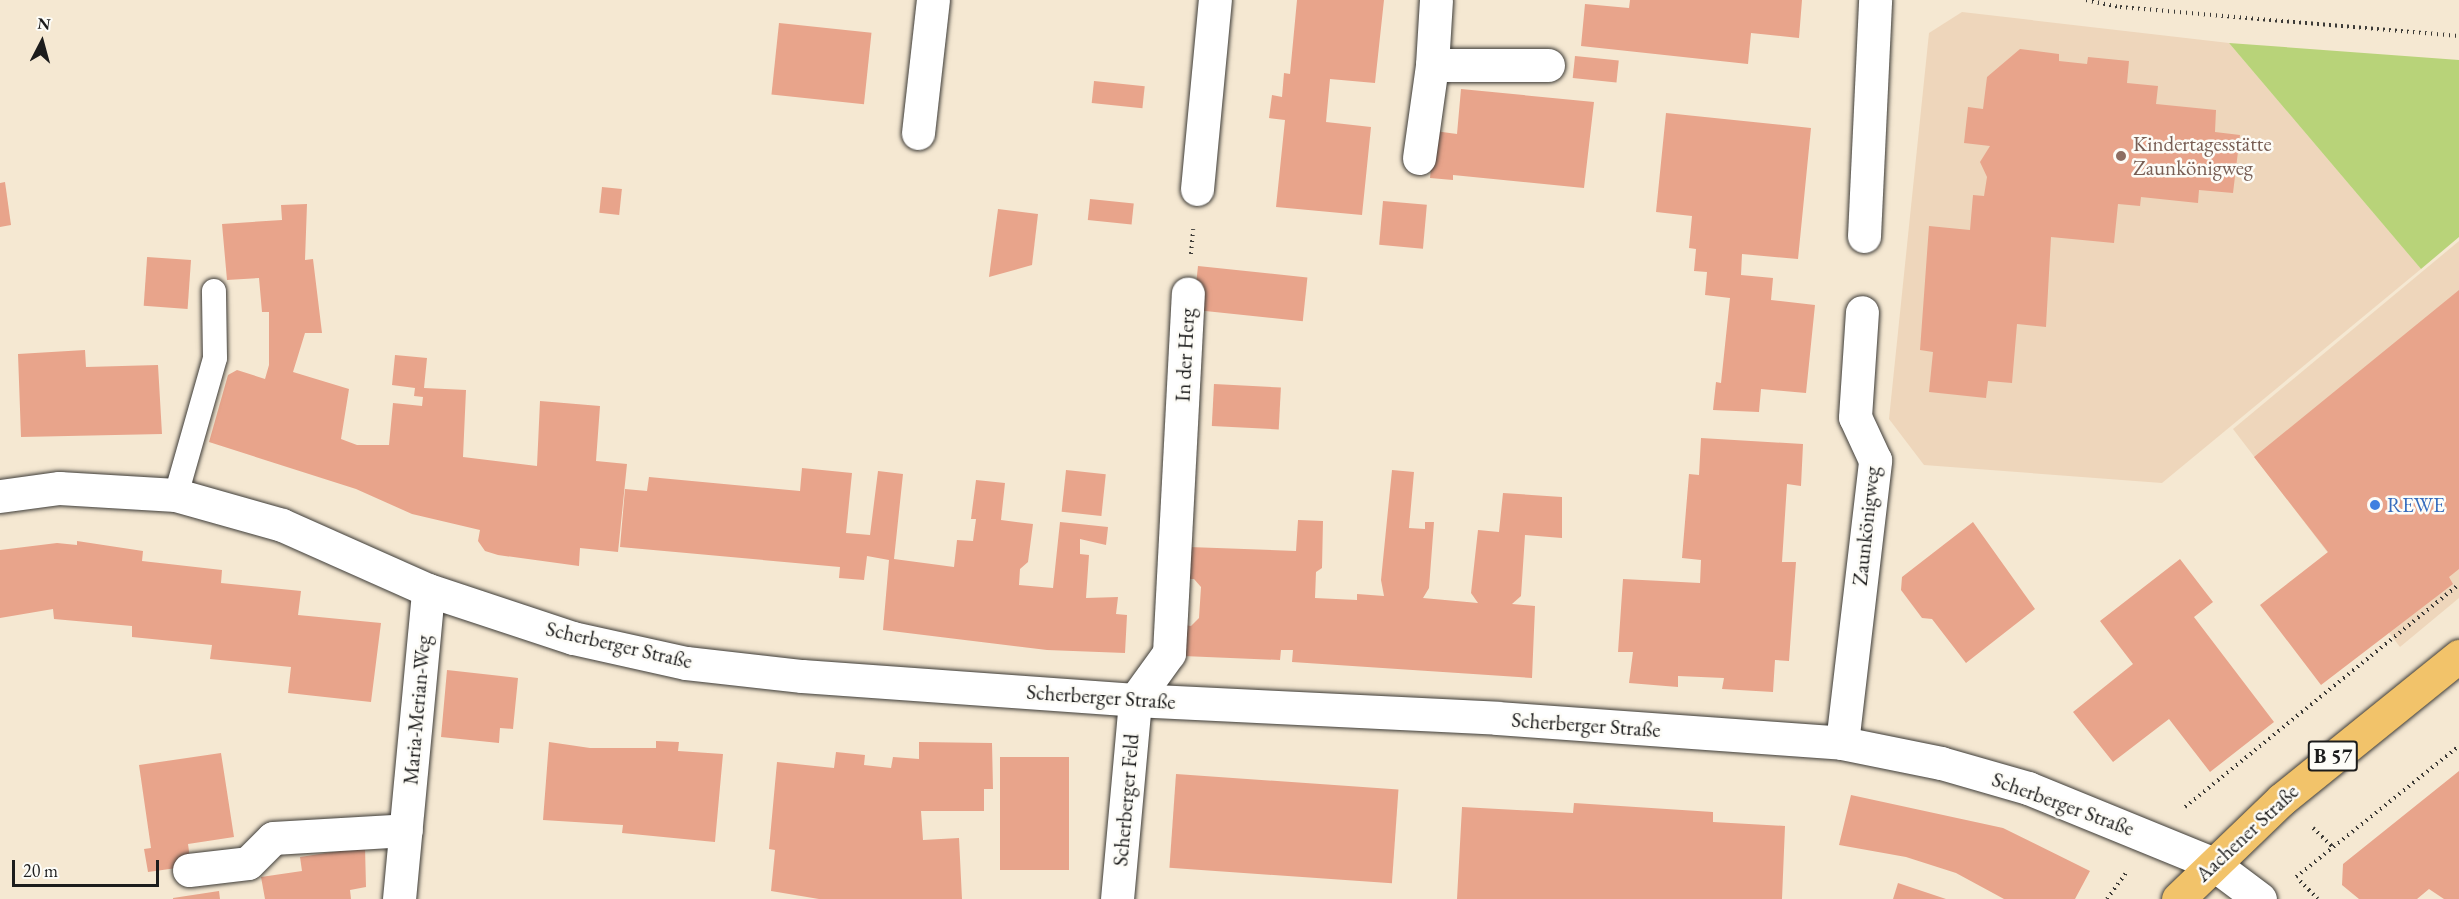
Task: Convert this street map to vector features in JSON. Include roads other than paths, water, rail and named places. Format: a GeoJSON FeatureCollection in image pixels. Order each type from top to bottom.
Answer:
{"type":"FeatureCollection","features":[{"type":"Feature","properties":{"kind":"main road","name":"Aachener Straße"},"geometry":{"type":"LineString","coordinates":[[2178,899],[2212,862],[2310,775],[2459,656]]}},
{"type":"Feature","properties":{"kind":"street"},"geometry":{"type":"LineString","coordinates":[[918,133],[933,0]]}},
{"type":"Feature","properties":{"kind":"street"},"geometry":{"type":"LineString","coordinates":[[1197,189],[1215,0]]}},
{"type":"Feature","properties":{"kind":"street"},"geometry":{"type":"LineString","coordinates":[[1419,158],[1432,65],[1436,0]]}},
{"type":"Feature","properties":{"kind":"street"},"geometry":{"type":"LineString","coordinates":[[1864,236],[1875,0]]}},
{"type":"Feature","properties":{"kind":"street"},"geometry":{"type":"LineString","coordinates":[[1432,65],[1548,65]]}},
{"type":"Feature","properties":{"kind":"street","name":"In der Herg"},"geometry":{"type":"LineString","coordinates":[[1135,700],[1169,653],[1188,294]]}},
{"type":"Feature","properties":{"kind":"street","name":"Zaunkönigweg"},"geometry":{"type":"LineString","coordinates":[[1842,743],[1875,460],[1855,417],[1862,312]]}},
{"type":"Feature","properties":{"kind":"street","name":"Scherberger Straße"},"geometry":{"type":"LineString","coordinates":[[0,496],[59,488],[176,495],[282,525],[428,590],[573,638],[686,663],[802,676],[1135,700],[1497,718],[1842,743],[1941,763],[2028,788],[2212,862],[2274,892]]}},
{"type":"Feature","properties":{"kind":"street","name":"Maria-Merian-Weg"},"geometry":{"type":"LineString","coordinates":[[399,899],[428,590]]}},
{"type":"Feature","properties":{"kind":"street","name":"Scherberger Feld"},"geometry":{"type":"LineString","coordinates":[[1117,899],[1135,700]]}},
{"type":"Feature","properties":{"kind":"street"},"geometry":{"type":"LineString","coordinates":[[189,870],[248,863],[273,838],[406,830]]}},
{"type":"Feature","properties":{"kind":"lane"},"geometry":{"type":"LineString","coordinates":[[176,495],[215,358],[214,291]]}},
{"type":"Feature","properties":{"kind":"place","name":"Kindertagesstätte Zaunkönigweg"},"geometry":{"type":"Point","coordinates":[2121,156]}},
{"type":"Feature","properties":{"kind":"place","name":"REWE"},"geometry":{"type":"Point","coordinates":[2375,505]}}]}
